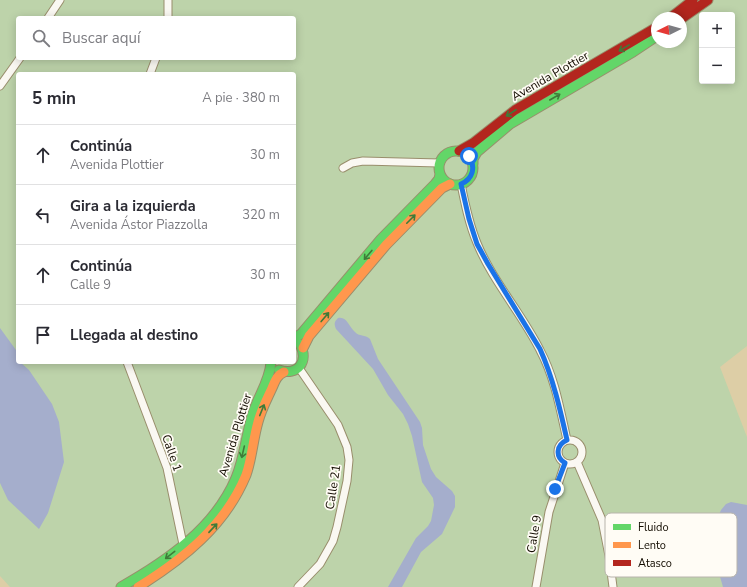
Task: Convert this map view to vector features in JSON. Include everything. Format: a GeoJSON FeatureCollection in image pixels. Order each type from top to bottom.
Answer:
{"type":"FeatureCollection","features":[{"type":"Feature","properties":{"kind":"street"},"geometry":{"type":"LineString","coordinates":[[49,16],[60,0]]}},
{"type":"Feature","properties":{"kind":"street"},"geometry":{"type":"LineString","coordinates":[[168,0],[168,16]]}},
{"type":"Feature","properties":{"kind":"street"},"geometry":{"type":"LineString","coordinates":[[678,12],[694,0]]}},
{"type":"Feature","properties":{"kind":"street"},"geometry":{"type":"LineString","coordinates":[[687,15],[708,0]]}},
{"type":"Feature","properties":{"kind":"street","name":"Avenida Plottier"},"geometry":{"type":"LineString","coordinates":[[439,163],[446,154],[453,151],[459,151],[472,144],[513,112],[622,50],[651,31]]}},
{"type":"Feature","properties":{"kind":"street","name":"Avenida Plottier"},"geometry":{"type":"LineString","coordinates":[[461,184],[466,182],[472,175],[473,159],[477,152],[510,124],[651,40]]}},
{"type":"Feature","properties":{"kind":"street"},"geometry":{"type":"LineString","coordinates":[[0,86],[19,60]]}},
{"type":"Feature","properties":{"kind":"street"},"geometry":{"type":"LineString","coordinates":[[151,72],[155,60]]}},
{"type":"Feature","properties":{"kind":"street"},"geometry":{"type":"LineString","coordinates":[[459,151],[467,154],[473,164]]}},
{"type":"Feature","properties":{"kind":"street"},"geometry":{"type":"LineString","coordinates":[[343,168],[352,163],[363,161],[439,163],[440,174],[443,179],[450,184],[461,184],[469,219],[477,244],[535,340],[547,364],[556,391],[567,440]]}},
{"type":"Feature","properties":{"kind":"street"},"geometry":{"type":"LineString","coordinates":[[296,337],[301,334],[381,239],[435,184],[439,179],[440,174]]}},
{"type":"Feature","properties":{"kind":"street"},"geometry":{"type":"LineString","coordinates":[[284,372],[290,372],[299,368],[304,360],[303,348],[309,336],[386,245],[442,188],[450,184]]}},
{"type":"Feature","properties":{"kind":"street"},"geometry":{"type":"LineString","coordinates":[[296,340],[303,348]]}},
{"type":"Feature","properties":{"kind":"street","name":"Calle 1"},"geometry":{"type":"LineString","coordinates":[[128,364],[167,468],[184,550]]}},
{"type":"Feature","properties":{"kind":"street","name":"Avenida Plottier"},"geometry":{"type":"LineString","coordinates":[[121,587],[184,550],[221,506],[229,493],[240,465],[250,419],[272,364]]}},
{"type":"Feature","properties":{"kind":"street","name":"Avenida Plottier"},"geometry":{"type":"LineString","coordinates":[[273,364],[276,368],[284,372]]}},
{"type":"Feature","properties":{"kind":"street","name":"Calle 21"},"geometry":{"type":"LineString","coordinates":[[298,587],[320,564],[333,540],[347,482],[348,465],[347,447],[338,425],[299,368]]}},
{"type":"Feature","properties":{"kind":"street","name":"Avenida Plottier"},"geometry":{"type":"LineString","coordinates":[[138,587],[215,526],[226,512],[235,498],[246,474],[260,415],[276,379],[279,374],[284,372]]}},
{"type":"Feature","properties":{"kind":"street"},"geometry":{"type":"LineString","coordinates":[[567,440],[575,441],[581,447],[582,455],[577,462],[569,464],[565,463],[559,458],[557,451],[560,444],[567,440]]}},
{"type":"Feature","properties":{"kind":"street"},"geometry":{"type":"LineString","coordinates":[[577,462],[602,520],[605,535]]}},
{"type":"Feature","properties":{"kind":"street","name":"Calle 9"},"geometry":{"type":"LineString","coordinates":[[536,587],[549,512],[565,463]]}},
{"type":"Feature","properties":{"kind":"street"},"geometry":{"type":"LineString","coordinates":[[612,577],[613,587]]}},
{"type":"Feature","properties":{"kind":"green space"},"geometry":{"type":"Polygon","coordinates":[[[0,0],[747,0],[747,346],[720,367],[747,437],[747,587],[10,587],[0,576],[0,0]]]}},
{"type":"Feature","properties":{"kind":"water"},"geometry":{"type":"Polygon","coordinates":[[[338,318],[346,320],[357,334],[366,336],[370,339],[378,359],[420,422],[422,428],[423,445],[431,469],[436,477],[452,491],[455,496],[455,507],[442,534],[421,552],[402,587],[388,587],[416,538],[431,521],[434,505],[433,498],[422,482],[412,436],[403,414],[388,395],[373,369],[336,329],[335,323],[338,318]]]}},
{"type":"Feature","properties":{"kind":"water"},"geometry":{"type":"Polygon","coordinates":[[[0,328],[16,350],[16,364],[22,364],[29,370],[52,404],[59,422],[64,462],[48,513],[39,529],[8,500],[0,483],[0,328]]]}},
{"type":"Feature","properties":{"kind":"water"},"geometry":{"type":"Polygon","coordinates":[[[731,502],[747,505],[747,587],[723,587],[720,577],[737,577],[737,513],[720,513],[726,504],[731,502]]]}},
{"type":"Feature","properties":{"kind":"traffic: fast"},"geometry":{"type":"LineString","coordinates":[[473,164],[473,159],[477,152],[510,124],[651,40]]}},
{"type":"Feature","properties":{"kind":"traffic: fast"},"geometry":{"type":"LineString","coordinates":[[453,151],[459,151],[463,152],[470,158],[473,168],[472,175],[466,182],[459,185],[453,185],[449,184],[442,178],[439,171],[439,165],[440,161],[446,154],[453,151]]}},
{"type":"Feature","properties":{"kind":"traffic: fast"},"geometry":{"type":"LineString","coordinates":[[296,337],[301,334],[381,239],[435,184],[439,179],[440,174]]}},
{"type":"Feature","properties":{"kind":"traffic: fast"},"geometry":{"type":"LineString","coordinates":[[279,370],[292,371],[300,366],[303,356],[300,344]]}},
{"type":"Feature","properties":{"kind":"traffic: fast"},"geometry":{"type":"LineString","coordinates":[[121,587],[155,566],[188,542],[203,528],[227,496],[239,471],[254,409],[266,383],[271,364]]}},
{"type":"Feature","properties":{"kind":"traffic: slow"},"geometry":{"type":"LineString","coordinates":[[303,348],[309,336],[386,245],[442,188],[450,184]]}},
{"type":"Feature","properties":{"kind":"traffic: slow"},"geometry":{"type":"LineString","coordinates":[[138,587],[186,553],[201,540],[227,510],[246,475],[250,462],[256,428],[262,409],[276,378],[284,372]]}},
{"type":"Feature","properties":{"kind":"traffic: jam"},"geometry":{"type":"LineString","coordinates":[[678,12],[693,0]]}},
{"type":"Feature","properties":{"kind":"traffic: jam"},"geometry":{"type":"LineString","coordinates":[[687,15],[708,0]]}},
{"type":"Feature","properties":{"kind":"traffic: jam"},"geometry":{"type":"LineString","coordinates":[[459,151],[473,143],[515,110],[651,31]]}},
{"type":"Feature","properties":{"kind":"route"},"geometry":{"type":"LineString","coordinates":[[469,156],[473,164],[472,175],[468,180],[461,184],[472,231],[482,254],[540,349],[547,364],[556,391],[567,440],[560,444],[557,451],[559,458],[565,463],[555,489]]}}]}
